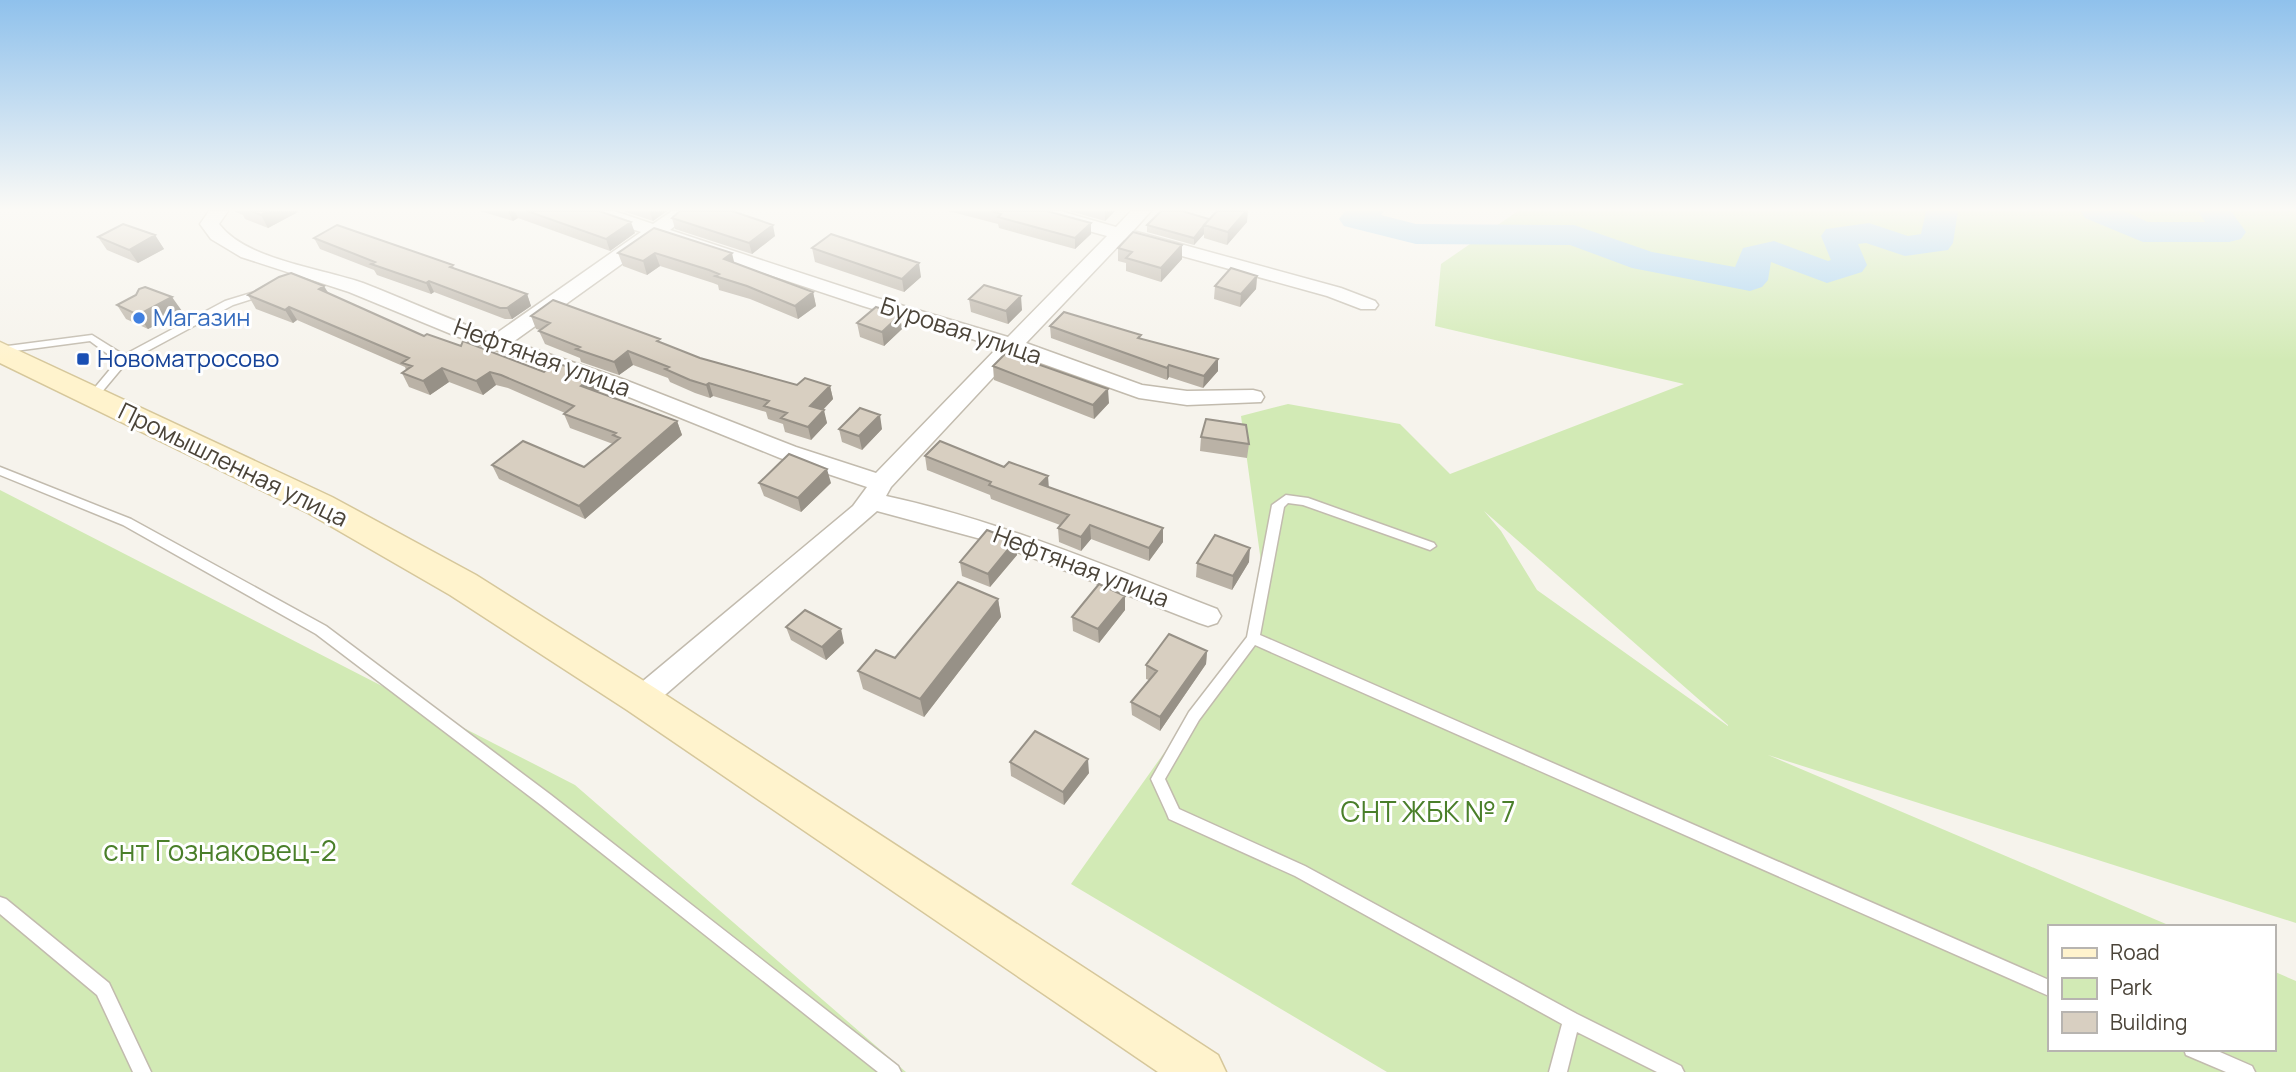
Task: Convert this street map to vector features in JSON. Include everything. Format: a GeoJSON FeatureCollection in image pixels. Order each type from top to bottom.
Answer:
{"type":"FeatureCollection","features":[{"type":"Feature","properties":{"kind":"main road","name":"Промышленная улица"},"geometry":{"type":"LineString","coordinates":[[0,351],[320,505],[463,585],[641,699],[1201,1072]]}},
{"type":"Feature","properties":{"kind":"street","name":"Нефтяная улица"},"geometry":{"type":"LineString","coordinates":[[268,261],[307,278],[370,293],[497,343],[561,363],[811,462],[877,492],[1034,546],[1208,616]]}},
{"type":"Feature","properties":{"kind":"street"},"geometry":{"type":"LineString","coordinates":[[497,343],[613,261]]}},
{"type":"Feature","properties":{"kind":"street","name":"Буровая улица"},"geometry":{"type":"LineString","coordinates":[[748,261],[1012,346],[1139,391],[1187,398],[1253,397]]}},
{"type":"Feature","properties":{"kind":"street"},"geometry":{"type":"LineString","coordinates":[[641,699],[877,492],[1094,261]]}},
{"type":"Feature","properties":{"kind":"street"},"geometry":{"type":"LineString","coordinates":[[1220,261],[1334,292],[1367,305]]}},
{"type":"Feature","properties":{"kind":"lane"},"geometry":{"type":"LineString","coordinates":[[92,397],[123,360],[229,303],[277,288]]}},
{"type":"Feature","properties":{"kind":"lane"},"geometry":{"type":"LineString","coordinates":[[0,351],[92,338],[123,360]]}},
{"type":"Feature","properties":{"kind":"lane"},"geometry":{"type":"LineString","coordinates":[[0,471],[127,522],[321,629],[546,800],[892,1072]]}},
{"type":"Feature","properties":{"kind":"lane"},"geometry":{"type":"LineString","coordinates":[[1430,546],[1304,501],[1286,499],[1278,505],[1253,638],[1194,716],[1158,779],[1174,814],[1300,871],[1571,1020],[1675,1072]]}},
{"type":"Feature","properties":{"kind":"lane"},"geometry":{"type":"LineString","coordinates":[[1253,638],[2048,988]]}},
{"type":"Feature","properties":{"kind":"lane"},"geometry":{"type":"LineString","coordinates":[[0,904],[103,989],[142,1072]]}},
{"type":"Feature","properties":{"kind":"lane"},"geometry":{"type":"LineString","coordinates":[[1558,1072],[1571,1020]]}},
{"type":"Feature","properties":{"kind":"lane"},"geometry":{"type":"LineString","coordinates":[[2197,1051],[2246,1072]]}},
{"type":"Feature","properties":{"kind":"green space","name":"СНТ ЖБК № 7"},"geometry":{"type":"Polygon","coordinates":[[[1445,261],[2296,261],[2296,923],[1768,755],[2168,925],[2048,925],[2048,1051],[2275,1051],[2275,972],[2296,981],[2296,1072],[1387,1072],[1071,884],[1247,636],[1261,562],[1241,416],[1288,404],[1400,424],[1450,474],[1684,384],[1435,326],[1441,264],[1445,261]],[[1484,511],[1501,531],[1537,590],[1728,726],[1484,511]]]}},
{"type":"Feature","properties":{"kind":"green space","name":"снт Гознаковец-2"},"geometry":{"type":"Polygon","coordinates":[[[0,490],[575,785],[906,1072],[0,1072],[0,490]]]}},
{"type":"Feature","properties":{"kind":"building"},"geometry":{"type":"Polygon","coordinates":[[[373,261],[441,261],[453,265],[450,267],[527,294],[507,308],[500,308],[429,281],[426,283],[371,264],[375,262],[373,261]]]}},
{"type":"Feature","properties":{"kind":"building"},"geometry":{"type":"Polygon","coordinates":[[[680,261],[729,261],[813,292],[795,306],[715,276],[719,274],[680,261]]]}},
{"type":"Feature","properties":{"kind":"building"},"geometry":{"type":"Polygon","coordinates":[[[850,261],[919,263],[902,279],[850,261]]]}},
{"type":"Feature","properties":{"kind":"building"},"geometry":{"type":"Polygon","coordinates":[[[1137,261],[1167,261],[1161,268],[1137,261]]]}},
{"type":"Feature","properties":{"kind":"building"},"geometry":{"type":"Polygon","coordinates":[[[1231,268],[1257,276],[1241,294],[1215,286],[1231,268]]]}},
{"type":"Feature","properties":{"kind":"building"},"geometry":{"type":"Polygon","coordinates":[[[291,273],[324,286],[319,289],[424,336],[427,334],[461,346],[463,341],[544,372],[557,363],[594,376],[581,386],[677,421],[579,506],[492,465],[523,441],[584,467],[620,438],[613,435],[616,433],[564,414],[574,406],[490,372],[476,381],[442,368],[423,381],[402,373],[412,366],[402,363],[409,358],[289,307],[285,310],[248,295],[291,273]]]}},
{"type":"Feature","properties":{"kind":"building"},"geometry":{"type":"Polygon","coordinates":[[[984,285],[1021,296],[1006,311],[969,299],[984,285]]]}},
{"type":"Feature","properties":{"kind":"building"},"geometry":{"type":"Polygon","coordinates":[[[145,287],[172,297],[138,315],[117,305],[136,295],[139,289],[145,287]]]}},
{"type":"Feature","properties":{"kind":"building"},"geometry":{"type":"Polygon","coordinates":[[[553,300],[660,339],[657,341],[700,358],[797,385],[805,378],[830,386],[810,406],[824,410],[808,427],[781,418],[787,413],[764,406],[769,401],[690,380],[665,369],[669,367],[628,351],[614,362],[576,349],[580,347],[539,331],[550,323],[531,316],[553,300]]]}},
{"type":"Feature","properties":{"kind":"building"},"geometry":{"type":"Polygon","coordinates":[[[876,307],[900,315],[882,332],[857,323],[876,307]]]}},
{"type":"Feature","properties":{"kind":"building"},"geometry":{"type":"Polygon","coordinates":[[[1064,312],[1141,335],[1138,338],[1218,359],[1204,376],[1169,365],[1167,368],[1050,326],[1064,312]]]}},
{"type":"Feature","properties":{"kind":"building"},"geometry":{"type":"Polygon","coordinates":[[[1006,353],[1108,389],[1093,405],[993,366],[1006,353]]]}},
{"type":"Feature","properties":{"kind":"building"},"geometry":{"type":"Polygon","coordinates":[[[860,408],[880,415],[859,436],[839,429],[860,408]]]}},
{"type":"Feature","properties":{"kind":"building"},"geometry":{"type":"Polygon","coordinates":[[[1206,419],[1246,425],[1249,444],[1201,437],[1206,419]]]}},
{"type":"Feature","properties":{"kind":"building"},"geometry":{"type":"Polygon","coordinates":[[[940,441],[1004,467],[1009,462],[1048,476],[1040,484],[1163,528],[1149,548],[1090,525],[1081,537],[1058,528],[1069,515],[989,485],[991,482],[925,456],[940,441]]]}},
{"type":"Feature","properties":{"kind":"building"},"geometry":{"type":"Polygon","coordinates":[[[789,454],[827,469],[798,498],[759,483],[789,454]]]}},
{"type":"Feature","properties":{"kind":"building"},"geometry":{"type":"Polygon","coordinates":[[[987,530],[1015,541],[988,574],[960,562],[987,530]]]}},
{"type":"Feature","properties":{"kind":"building"},"geometry":{"type":"Polygon","coordinates":[[[1215,535],[1250,548],[1233,576],[1197,563],[1215,535]]]}},
{"type":"Feature","properties":{"kind":"building"},"geometry":{"type":"Polygon","coordinates":[[[958,582],[998,599],[920,699],[858,671],[876,650],[895,658],[958,582]]]}},
{"type":"Feature","properties":{"kind":"building"},"geometry":{"type":"Polygon","coordinates":[[[1099,584],[1125,596],[1098,629],[1072,617],[1099,584]]]}},
{"type":"Feature","properties":{"kind":"building"},"geometry":{"type":"Polygon","coordinates":[[[805,610],[841,629],[822,647],[786,627],[805,610]]]}},
{"type":"Feature","properties":{"kind":"building"},"geometry":{"type":"Polygon","coordinates":[[[1169,634],[1207,651],[1160,717],[1131,702],[1157,671],[1146,665],[1169,634]]]}},
{"type":"Feature","properties":{"kind":"building"},"geometry":{"type":"Polygon","coordinates":[[[1035,731],[1088,759],[1063,792],[1010,762],[1035,731]]]}},
{"type":"Feature","properties":{"kind":"waterway"},"geometry":{"type":"LineString","coordinates":[[1644,261],[1750,280],[1754,261]]}},
{"type":"Feature","properties":{"kind":"waterway"},"geometry":{"type":"LineString","coordinates":[[1798,261],[1827,273],[1850,265],[1848,261]]}},
{"type":"Feature","properties":{"kind":"place","name":"Магазин"},"geometry":{"type":"Point","coordinates":[139,318]}},
{"type":"Feature","properties":{"kind":"place","name":"Новоматросово"},"geometry":{"type":"Point","coordinates":[83,359]}}]}
